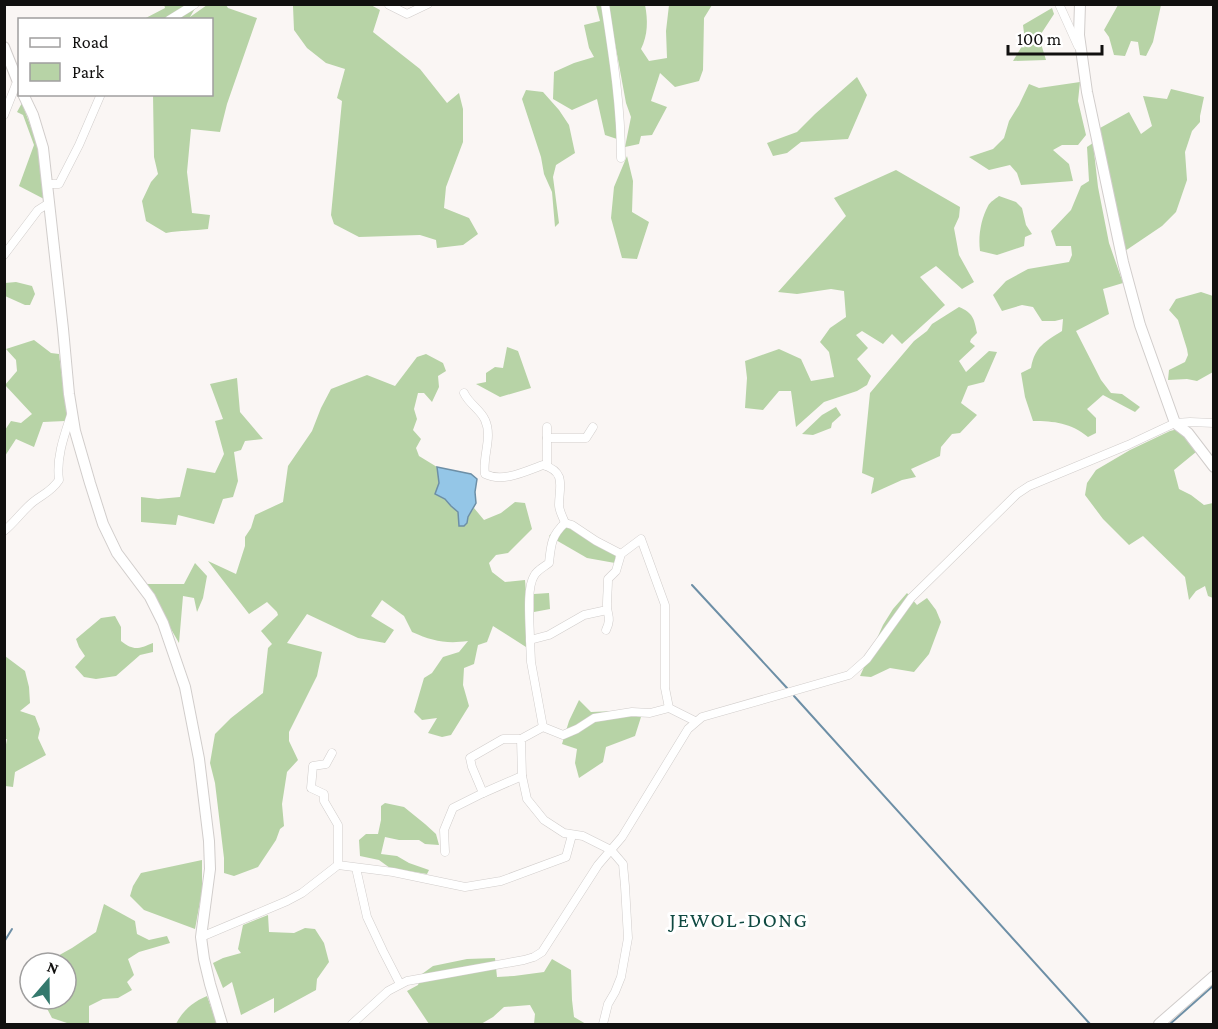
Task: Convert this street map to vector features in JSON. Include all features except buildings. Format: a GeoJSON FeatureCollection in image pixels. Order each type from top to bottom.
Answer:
{"type":"FeatureCollection","features":[{"type":"Feature","properties":{"kind":"street"},"geometry":{"type":"LineString","coordinates":[[172,18],[195,4]]}},
{"type":"Feature","properties":{"kind":"street"},"geometry":{"type":"LineString","coordinates":[[389,5],[407,14],[428,4]]}},
{"type":"Feature","properties":{"kind":"street"},"geometry":{"type":"LineString","coordinates":[[605,4],[618,88],[621,158]]}},
{"type":"Feature","properties":{"kind":"street"},"geometry":{"type":"LineString","coordinates":[[1059,4],[1081,52]]}},
{"type":"Feature","properties":{"kind":"street"},"geometry":{"type":"LineString","coordinates":[[1080,4],[1081,52],[1094,129],[1123,262],[1140,325],[1175,423],[1188,433],[1214,467]]}},
{"type":"Feature","properties":{"kind":"street"},"geometry":{"type":"LineString","coordinates":[[4,47],[18,84],[4,116]]}},
{"type":"Feature","properties":{"kind":"street"},"geometry":{"type":"LineString","coordinates":[[24,96],[33,115],[43,148],[69,394],[75,431],[104,524],[117,553],[150,597],[163,623],[185,687],[199,759],[209,841],[210,869],[201,937],[208,975],[222,1024]]}},
{"type":"Feature","properties":{"kind":"street"},"geometry":{"type":"LineString","coordinates":[[47,184],[59,184],[100,96]]}},
{"type":"Feature","properties":{"kind":"street"},"geometry":{"type":"LineString","coordinates":[[4,255],[38,210],[49,203]]}},
{"type":"Feature","properties":{"kind":"street"},"geometry":{"type":"LineString","coordinates":[[464,393],[467,400],[485,419],[488,431],[483,466],[485,474],[501,478],[543,465],[554,470],[560,479],[558,507],[565,522],[596,542],[621,554]]}},
{"type":"Feature","properties":{"kind":"street"},"geometry":{"type":"LineString","coordinates":[[4,531],[59,480],[57,467],[72,411]]}},
{"type":"Feature","properties":{"kind":"street"},"geometry":{"type":"LineString","coordinates":[[352,1024],[388,991],[407,981],[534,957],[542,952],[598,865],[622,837],[688,729],[695,722],[702,717],[849,675],[867,659],[911,598],[1017,494],[1029,486],[1175,423],[1214,423]]}},
{"type":"Feature","properties":{"kind":"street"},"geometry":{"type":"LineString","coordinates":[[547,427],[547,466]]}},
{"type":"Feature","properties":{"kind":"street"},"geometry":{"type":"LineString","coordinates":[[547,438],[586,438],[593,427]]}},
{"type":"Feature","properties":{"kind":"street"},"geometry":{"type":"LineString","coordinates":[[543,727],[531,662],[530,588],[533,577],[549,563],[553,538],[565,522]]}},
{"type":"Feature","properties":{"kind":"street"},"geometry":{"type":"LineString","coordinates":[[606,630],[609,614],[607,610],[608,579],[616,571],[621,554],[641,538],[665,605],[665,688],[669,708]]}},
{"type":"Feature","properties":{"kind":"street"},"geometry":{"type":"LineString","coordinates":[[530,640],[549,634],[584,615],[607,610]]}},
{"type":"Feature","properties":{"kind":"street"},"geometry":{"type":"LineString","coordinates":[[543,727],[563,735],[594,718],[632,712],[650,713],[669,708],[695,722]]}},
{"type":"Feature","properties":{"kind":"street"},"geometry":{"type":"LineString","coordinates":[[483,793],[470,758],[503,739],[521,739],[543,727]]}},
{"type":"Feature","properties":{"kind":"street"},"geometry":{"type":"LineString","coordinates":[[521,739],[522,776],[527,799],[544,820],[564,833],[583,836],[611,850],[623,864],[628,938],[621,977],[608,1004],[603,1024]]}},
{"type":"Feature","properties":{"kind":"street"},"geometry":{"type":"LineString","coordinates":[[332,753],[326,764],[313,766],[311,788],[324,794],[324,801],[339,825],[338,865]]}},
{"type":"Feature","properties":{"kind":"street"},"geometry":{"type":"LineString","coordinates":[[445,852],[444,830],[453,808],[522,776]]}},
{"type":"Feature","properties":{"kind":"street"},"geometry":{"type":"LineString","coordinates":[[201,937],[287,901],[302,893],[338,865],[393,872],[465,887],[483,885],[501,881],[566,857],[572,835]]}},
{"type":"Feature","properties":{"kind":"street"},"geometry":{"type":"LineString","coordinates":[[356,868],[367,917],[400,984]]}},
{"type":"Feature","properties":{"kind":"street"},"geometry":{"type":"LineString","coordinates":[[1159,1024],[1214,976]]}},
{"type":"Feature","properties":{"kind":"green space"},"geometry":{"type":"Polygon","coordinates":[[[164,4],[197,5],[190,17],[207,5],[226,5],[228,8],[257,18],[227,104],[220,132],[191,129],[187,172],[192,213],[210,215],[208,229],[166,233],[146,221],[142,201],[151,182],[158,174],[154,157],[153,96],[213,96],[213,18],[146,18],[165,8],[164,4]]]}},
{"type":"Feature","properties":{"kind":"green space"},"geometry":{"type":"Polygon","coordinates":[[[294,4],[371,5],[380,10],[373,32],[420,69],[447,103],[459,93],[463,109],[463,142],[446,187],[444,208],[469,218],[478,234],[463,245],[437,248],[436,240],[420,235],[359,237],[334,224],[331,215],[342,101],[337,98],[345,69],[326,63],[307,48],[294,30],[294,4]]]}},
{"type":"Feature","properties":{"kind":"green space"},"geometry":{"type":"Polygon","coordinates":[[[596,5],[603,5],[613,73],[617,139],[605,135],[597,99],[572,110],[553,99],[554,72],[594,57],[589,48],[584,25],[600,21],[596,5]]]}},
{"type":"Feature","properties":{"kind":"green space"},"geometry":{"type":"Polygon","coordinates":[[[608,5],[645,5],[647,27],[641,49],[649,61],[667,58],[666,31],[669,5],[712,5],[704,18],[703,70],[699,81],[675,87],[660,73],[651,101],[667,107],[652,135],[641,136],[639,144],[625,147],[631,117],[626,103],[608,5]]]}},
{"type":"Feature","properties":{"kind":"green space"},"geometry":{"type":"Polygon","coordinates":[[[1118,5],[1161,5],[1153,42],[1146,56],[1140,55],[1138,42],[1131,41],[1125,56],[1114,55],[1109,37],[1104,30],[1118,5]]]}},
{"type":"Feature","properties":{"kind":"green space"},"geometry":{"type":"Polygon","coordinates":[[[1052,8],[1054,14],[1039,37],[1046,60],[1013,61],[1025,41],[1023,25],[1052,8]]]}},
{"type":"Feature","properties":{"kind":"green space"},"geometry":{"type":"Polygon","coordinates":[[[857,77],[867,95],[848,139],[801,142],[787,153],[773,156],[767,143],[797,132],[857,77]]]}},
{"type":"Feature","properties":{"kind":"green space"},"geometry":{"type":"Polygon","coordinates":[[[1080,82],[1078,101],[1086,135],[1078,145],[1062,145],[1053,150],[1069,164],[1073,181],[1021,185],[1017,173],[1010,165],[989,170],[969,157],[993,149],[1004,138],[1009,121],[1029,84],[1039,88],[1080,82]]]}},
{"type":"Feature","properties":{"kind":"green space"},"geometry":{"type":"Polygon","coordinates":[[[1171,89],[1204,97],[1200,122],[1192,131],[1185,152],[1187,180],[1176,212],[1162,226],[1125,251],[1100,128],[1129,112],[1141,134],[1152,126],[1143,96],[1167,99],[1171,89]]]}},
{"type":"Feature","properties":{"kind":"green space"},"geometry":{"type":"Polygon","coordinates":[[[526,90],[543,92],[559,110],[569,125],[575,153],[556,165],[553,177],[559,223],[555,227],[552,192],[544,174],[541,157],[522,99],[526,90]]]}},
{"type":"Feature","properties":{"kind":"green space"},"geometry":{"type":"Polygon","coordinates":[[[22,103],[39,149],[44,199],[19,186],[34,145],[23,115],[17,112],[22,103]]]}},
{"type":"Feature","properties":{"kind":"green space"},"geometry":{"type":"Polygon","coordinates":[[[1093,143],[1098,187],[1109,243],[1123,283],[1103,289],[1109,314],[1076,331],[1101,380],[1111,393],[1122,394],[1140,407],[1135,412],[1103,395],[1087,409],[1096,418],[1096,433],[1088,437],[1062,424],[1033,421],[1025,397],[1021,373],[1031,368],[1035,354],[1042,345],[1062,331],[1063,319],[1042,321],[1033,307],[1022,305],[1002,311],[993,295],[1006,281],[1028,269],[1069,262],[1072,255],[1071,246],[1056,246],[1051,231],[1071,210],[1081,186],[1089,181],[1087,147],[1093,143]]]}},
{"type":"Feature","properties":{"kind":"green space"},"geometry":{"type":"Polygon","coordinates":[[[627,156],[633,181],[632,212],[649,222],[637,259],[622,258],[611,218],[614,187],[627,156]]]}},
{"type":"Feature","properties":{"kind":"green space"},"geometry":{"type":"Polygon","coordinates":[[[896,170],[960,207],[954,228],[959,255],[974,282],[962,289],[936,266],[920,277],[945,305],[902,344],[892,334],[883,344],[862,331],[856,335],[868,348],[857,359],[871,376],[867,385],[857,391],[824,402],[796,427],[791,391],[779,391],[763,410],[745,408],[747,378],[745,361],[779,349],[801,359],[811,381],[834,377],[829,352],[820,342],[830,328],[846,317],[844,291],[831,289],[797,294],[778,292],[846,216],[834,198],[896,170]]]}},
{"type":"Feature","properties":{"kind":"green space"},"geometry":{"type":"Polygon","coordinates":[[[999,196],[1016,202],[1022,208],[1026,225],[1032,234],[1025,237],[1024,246],[997,255],[980,251],[979,239],[986,211],[990,203],[999,196]]]}},
{"type":"Feature","properties":{"kind":"green space"},"geometry":{"type":"Polygon","coordinates":[[[16,282],[32,286],[35,294],[30,305],[5,296],[5,283],[16,282]]]}},
{"type":"Feature","properties":{"kind":"green space"},"geometry":{"type":"Polygon","coordinates":[[[1201,292],[1213,296],[1213,372],[1197,381],[1168,380],[1169,370],[1185,362],[1188,355],[1178,320],[1169,310],[1176,299],[1201,292]]]}},
{"type":"Feature","properties":{"kind":"green space"},"geometry":{"type":"Polygon","coordinates":[[[959,307],[972,317],[977,333],[970,342],[975,346],[959,361],[966,372],[989,351],[997,352],[984,382],[968,386],[961,403],[977,415],[960,433],[952,434],[941,447],[940,456],[911,469],[916,477],[902,480],[871,494],[874,478],[862,473],[870,393],[914,341],[932,324],[959,307]]]}},
{"type":"Feature","properties":{"kind":"green space"},"geometry":{"type":"Polygon","coordinates":[[[34,340],[51,353],[59,354],[67,416],[65,421],[43,422],[34,447],[16,439],[5,456],[5,430],[11,421],[21,423],[32,414],[5,385],[17,371],[16,360],[6,349],[34,340]]]}},
{"type":"Feature","properties":{"kind":"green space"},"geometry":{"type":"Polygon","coordinates":[[[507,347],[518,351],[531,388],[500,397],[476,384],[486,382],[486,373],[495,367],[503,368],[507,347]]]}},
{"type":"Feature","properties":{"kind":"green space"},"geometry":{"type":"Polygon","coordinates":[[[426,354],[443,363],[446,371],[438,376],[439,387],[432,402],[424,393],[418,393],[414,409],[417,419],[413,430],[421,439],[416,448],[419,456],[437,467],[439,496],[458,512],[459,526],[474,508],[484,520],[501,513],[515,502],[525,503],[532,529],[508,553],[496,555],[489,563],[492,572],[505,582],[525,580],[526,647],[493,626],[487,642],[478,645],[474,664],[464,668],[463,685],[469,706],[451,735],[442,737],[428,733],[437,718],[422,720],[414,712],[424,678],[432,673],[443,657],[459,652],[468,641],[439,641],[412,632],[404,616],[382,600],[371,616],[394,630],[385,643],[358,638],[307,614],[287,643],[322,652],[317,676],[289,732],[289,741],[298,760],[287,772],[282,804],[284,826],[258,867],[234,876],[224,873],[215,783],[210,763],[215,734],[263,693],[268,648],[272,644],[261,631],[278,615],[267,602],[249,614],[208,561],[236,574],[245,546],[245,537],[255,515],[283,502],[288,466],[312,431],[331,389],[367,375],[395,386],[417,357],[426,354]]]}},
{"type":"Feature","properties":{"kind":"green space"},"geometry":{"type":"Polygon","coordinates":[[[237,378],[240,412],[263,439],[245,441],[241,450],[234,452],[238,481],[233,497],[223,499],[214,524],[178,515],[176,525],[141,522],[141,497],[158,499],[180,497],[187,468],[215,473],[224,454],[215,421],[223,419],[210,384],[237,378]]]}},
{"type":"Feature","properties":{"kind":"green space"},"geometry":{"type":"Polygon","coordinates":[[[836,407],[841,415],[832,423],[831,428],[813,435],[802,434],[822,415],[836,407]]]}},
{"type":"Feature","properties":{"kind":"green space"},"geometry":{"type":"Polygon","coordinates":[[[1178,429],[1196,452],[1174,470],[1179,489],[1204,505],[1213,503],[1213,598],[1208,596],[1205,586],[1196,591],[1189,600],[1185,577],[1143,536],[1129,545],[1103,519],[1085,495],[1087,483],[1096,470],[1130,450],[1178,429]]]}},
{"type":"Feature","properties":{"kind":"green space"},"geometry":{"type":"Polygon","coordinates":[[[567,519],[616,549],[615,563],[587,558],[549,536],[567,519]]]}},
{"type":"Feature","properties":{"kind":"green space"},"geometry":{"type":"Polygon","coordinates":[[[195,563],[207,576],[203,598],[197,612],[194,598],[183,596],[179,643],[145,584],[184,584],[195,563]]]}},
{"type":"Feature","properties":{"kind":"green space"},"geometry":{"type":"Polygon","coordinates":[[[549,593],[550,609],[534,612],[534,594],[549,593]]]}},
{"type":"Feature","properties":{"kind":"green space"},"geometry":{"type":"Polygon","coordinates":[[[907,593],[917,605],[927,598],[941,622],[929,654],[914,672],[890,668],[871,677],[860,676],[883,625],[907,593]]]}},
{"type":"Feature","properties":{"kind":"green space"},"geometry":{"type":"Polygon","coordinates":[[[115,616],[121,627],[121,641],[136,648],[153,643],[153,652],[140,655],[116,676],[96,679],[84,677],[75,667],[85,656],[76,639],[101,618],[115,616]]]}},
{"type":"Feature","properties":{"kind":"green space"},"geometry":{"type":"Polygon","coordinates":[[[5,656],[25,671],[30,703],[20,711],[35,716],[40,729],[38,738],[46,755],[15,772],[13,787],[5,786],[4,755],[7,739],[4,739],[5,656]]]}},
{"type":"Feature","properties":{"kind":"green space"},"geometry":{"type":"Polygon","coordinates":[[[579,700],[591,712],[615,711],[641,717],[635,736],[606,747],[603,762],[579,778],[575,763],[577,749],[562,744],[579,700]]]}},
{"type":"Feature","properties":{"kind":"green space"},"geometry":{"type":"Polygon","coordinates":[[[385,803],[404,807],[436,834],[439,845],[425,844],[419,840],[385,837],[381,854],[397,856],[429,870],[427,874],[390,868],[379,860],[360,856],[359,840],[366,834],[378,834],[381,806],[385,803]]]}},
{"type":"Feature","properties":{"kind":"green space"},"geometry":{"type":"Polygon","coordinates":[[[202,860],[202,891],[195,929],[144,910],[130,896],[141,873],[202,860]]]}},
{"type":"Feature","properties":{"kind":"green space"},"geometry":{"type":"Polygon","coordinates":[[[104,904],[135,921],[137,934],[149,940],[167,936],[170,943],[139,952],[128,959],[134,975],[127,982],[132,990],[118,998],[103,999],[89,1006],[89,1024],[70,1024],[52,1018],[48,1011],[78,1011],[78,951],[67,951],[96,932],[104,904]]]}},
{"type":"Feature","properties":{"kind":"green space"},"geometry":{"type":"Polygon","coordinates":[[[268,915],[269,932],[294,933],[305,928],[315,929],[324,943],[329,962],[317,979],[316,990],[274,1013],[274,998],[241,1015],[232,982],[223,988],[213,963],[241,953],[238,949],[243,925],[268,915]]]}},
{"type":"Feature","properties":{"kind":"green space"},"geometry":{"type":"Polygon","coordinates":[[[495,958],[497,977],[544,972],[552,959],[571,970],[574,1017],[586,1024],[534,1024],[535,1014],[530,1005],[504,1007],[481,1024],[429,1024],[407,991],[418,985],[422,974],[433,966],[467,959],[495,958]]]}},
{"type":"Feature","properties":{"kind":"green space"},"geometry":{"type":"Polygon","coordinates":[[[207,996],[217,1024],[176,1024],[189,1007],[207,996]]]}},
{"type":"Feature","properties":{"kind":"water"},"geometry":{"type":"Polygon","coordinates":[[[437,467],[471,474],[477,479],[476,503],[464,526],[459,526],[458,512],[445,499],[435,494],[439,483],[437,467]]]}},
{"type":"Feature","properties":{"kind":"waterway"},"geometry":{"type":"LineString","coordinates":[[692,585],[787,688]]}},
{"type":"Feature","properties":{"kind":"waterway"},"geometry":{"type":"LineString","coordinates":[[794,696],[1090,1024]]}},
{"type":"Feature","properties":{"kind":"waterway"},"geometry":{"type":"LineString","coordinates":[[4,942],[12,929]]}},
{"type":"Feature","properties":{"kind":"waterway"},"geometry":{"type":"LineString","coordinates":[[1170,1024],[1214,985]]}},
{"type":"Feature","properties":{"kind":"district","name":"JEWOL-DONG"},"geometry":{"type":"Point","coordinates":[739,920]}}]}
